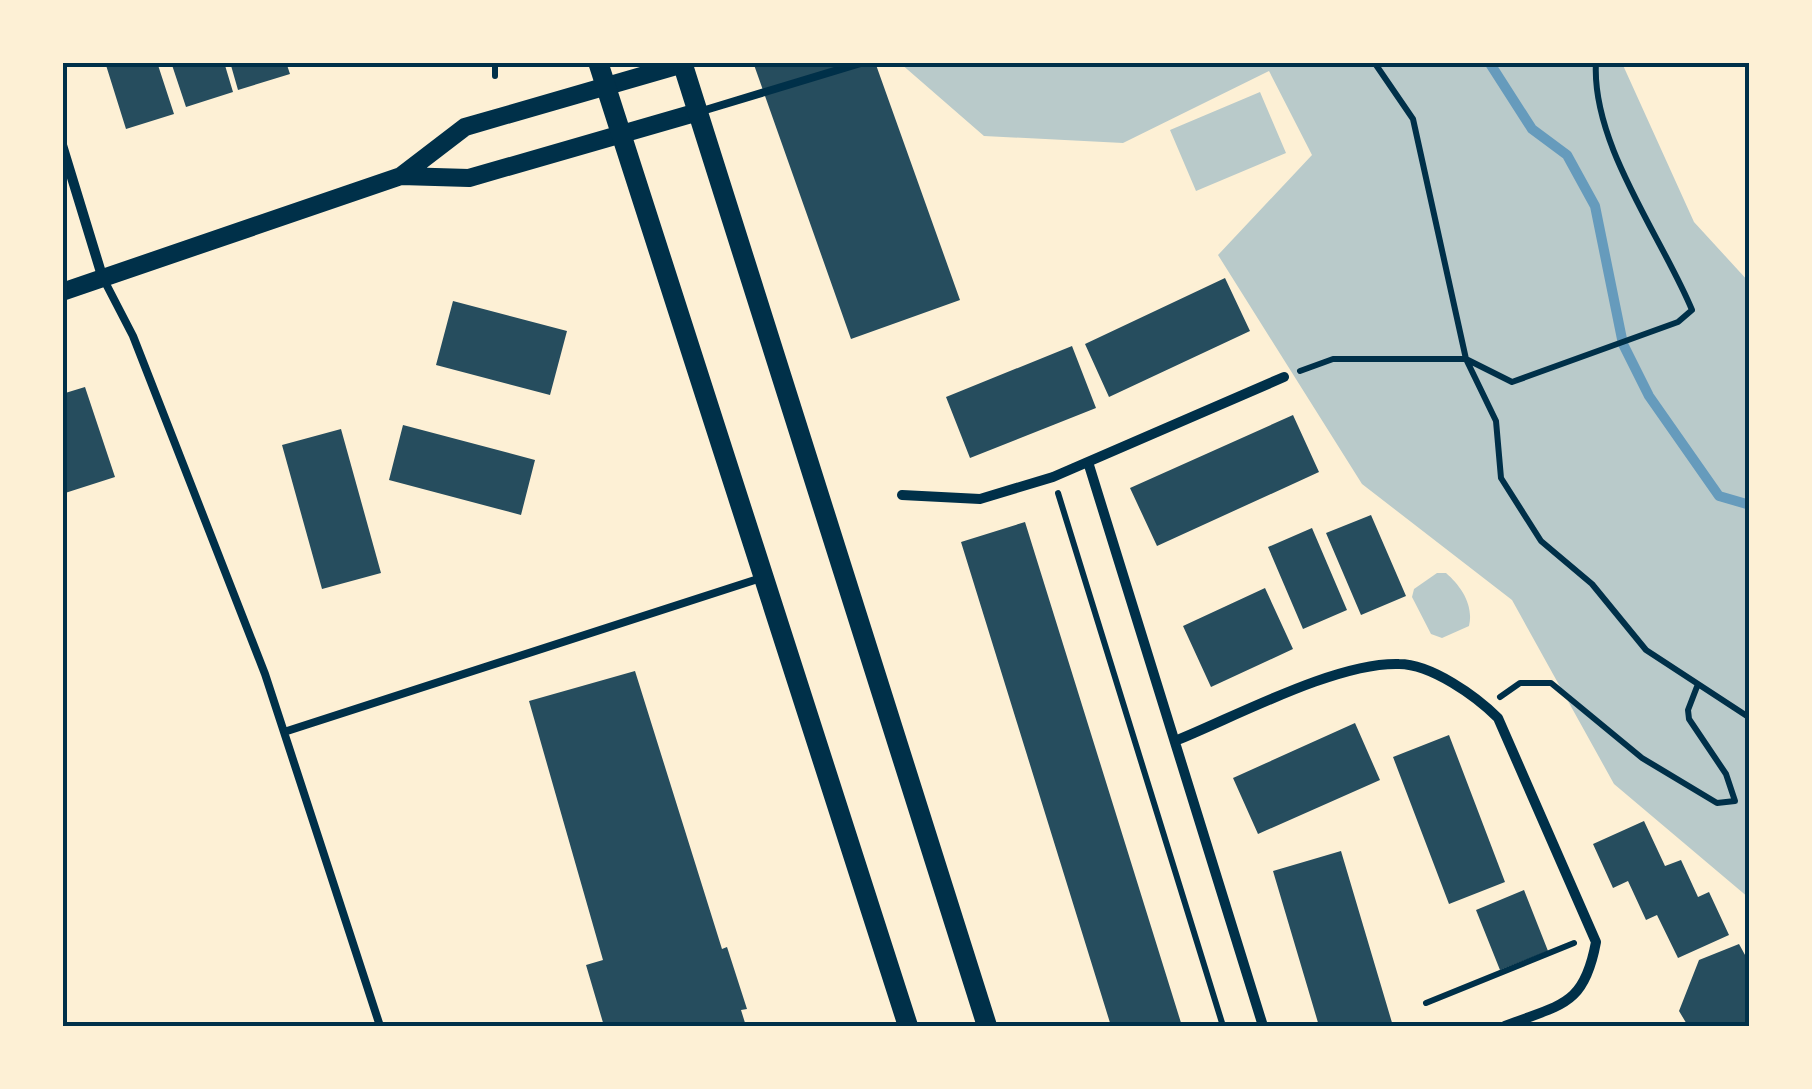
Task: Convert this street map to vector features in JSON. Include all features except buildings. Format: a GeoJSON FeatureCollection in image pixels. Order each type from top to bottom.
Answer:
{"type":"FeatureCollection","features":[{"type":"Feature","properties":{"kind":"main road"},"geometry":{"type":"LineString","coordinates":[[598,62],[908,1026]]}},
{"type":"Feature","properties":{"kind":"main road"},"geometry":{"type":"LineString","coordinates":[[685,63],[987,1026]]}},
{"type":"Feature","properties":{"kind":"street"},"geometry":{"type":"LineString","coordinates":[[62,292],[401,176],[465,127],[685,63]]}},
{"type":"Feature","properties":{"kind":"street"},"geometry":{"type":"LineString","coordinates":[[401,176],[469,178],[698,112]]}},
{"type":"Feature","properties":{"kind":"street"},"geometry":{"type":"LineString","coordinates":[[62,145],[104,280]]}},
{"type":"Feature","properties":{"kind":"street"},"geometry":{"type":"LineString","coordinates":[[902,495],[980,499],[1053,477],[1284,377]]}},
{"type":"Feature","properties":{"kind":"street"},"geometry":{"type":"LineString","coordinates":[[1088,462],[1263,1026]]}},
{"type":"Feature","properties":{"kind":"street"},"geometry":{"type":"LineString","coordinates":[[1174,741],[1333,677],[1388,665],[1402,663],[1470,691],[1498,718],[1594,935],[1590,978],[1572,999],[1505,1026]]}},
{"type":"Feature","properties":{"kind":"lane"},"geometry":{"type":"LineString","coordinates":[[698,112],[864,62]]}},
{"type":"Feature","properties":{"kind":"lane"},"geometry":{"type":"LineString","coordinates":[[104,280],[133,336],[284,732],[380,1026]]}},
{"type":"Feature","properties":{"kind":"lane"},"geometry":{"type":"LineString","coordinates":[[284,732],[764,577]]}},
{"type":"Feature","properties":{"kind":"path"},"geometry":{"type":"LineString","coordinates":[[494,62],[494,76]]}},
{"type":"Feature","properties":{"kind":"path"},"geometry":{"type":"LineString","coordinates":[[1374,62],[1414,119],[1466,360],[1496,421],[1500,478],[1541,541],[1592,584],[1646,650],[1750,718]]}},
{"type":"Feature","properties":{"kind":"path"},"geometry":{"type":"LineString","coordinates":[[1284,377],[1334,358],[1466,360],[1512,382],[1678,322],[1692,310],[1679,278],[1642,217],[1595,89],[1596,62]]}},
{"type":"Feature","properties":{"kind":"path"},"geometry":{"type":"LineString","coordinates":[[1053,477],[1223,1026]]}},
{"type":"Feature","properties":{"kind":"path"},"geometry":{"type":"LineString","coordinates":[[1487,707],[1520,683],[1551,683],[1642,758],[1717,803],[1735,801],[1726,774],[1689,720],[1688,710],[1698,684]]}},
{"type":"Feature","properties":{"kind":"path"},"geometry":{"type":"LineString","coordinates":[[1426,1003],[1594,935]]}},
{"type":"Feature","properties":{"kind":"shaded area"},"geometry":{"type":"Polygon","coordinates":[[[900,63],[1622,63],[1694,222],[1749,282],[1749,898],[1614,784],[1512,600],[1362,484],[1218,255],[1312,155],[1269,71],[1123,143],[984,136],[900,63]]]}},
{"type":"Feature","properties":{"kind":"shaded area"},"geometry":{"type":"Polygon","coordinates":[[[1260,92],[1286,153],[1196,191],[1170,130],[1260,92]]]}},
{"type":"Feature","properties":{"kind":"shaded area"},"geometry":{"type":"Polygon","coordinates":[[[1437,573],[1446,573],[1457,584],[1470,611],[1469,626],[1442,638],[1431,634],[1412,597],[1414,589],[1437,573]]]}},
{"type":"Feature","properties":{"kind":"waterway"},"geometry":{"type":"LineString","coordinates":[[1489,62],[1532,129],[1567,155],[1595,206],[1623,344],[1649,396],[1719,496],[1750,505]]}}]}
